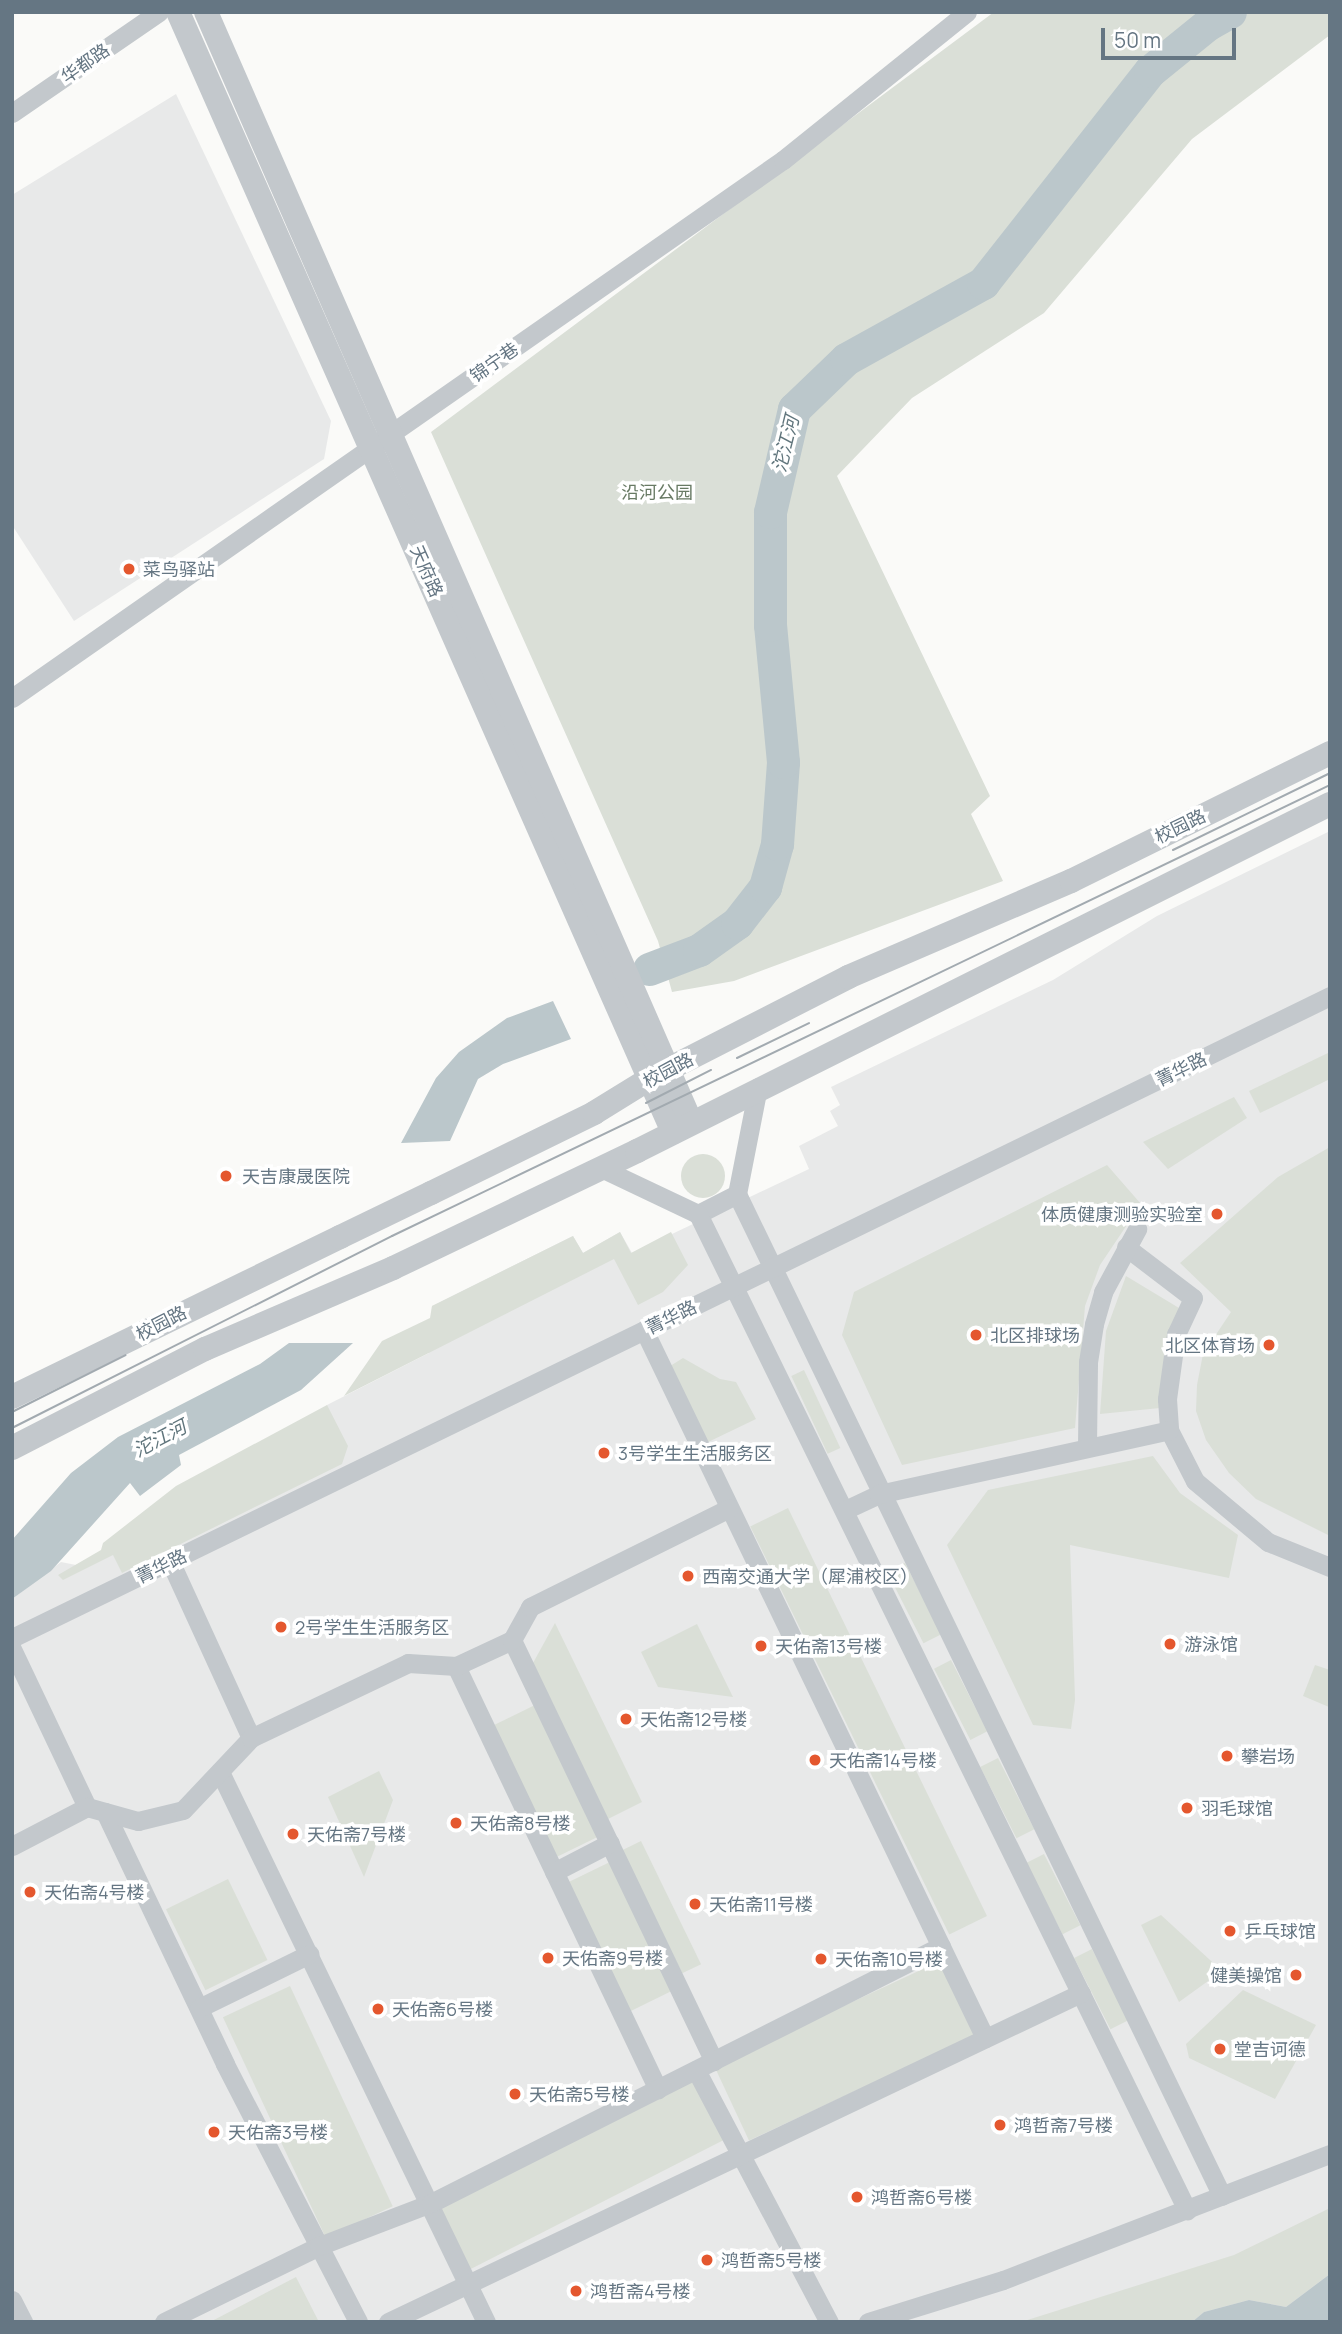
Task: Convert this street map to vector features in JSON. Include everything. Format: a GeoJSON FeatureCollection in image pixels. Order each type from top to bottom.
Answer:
{"type":"FeatureCollection","features":[{"type":"Feature","properties":{"kind":"street","name":"华都路"},"geometry":{"type":"LineString","coordinates":[[12,113],[159,12]]}},
{"type":"Feature","properties":{"kind":"street","name":"天府路"},"geometry":{"type":"LineString","coordinates":[[178,12],[381,441]]}},
{"type":"Feature","properties":{"kind":"street","name":"天府路"},"geometry":{"type":"LineString","coordinates":[[206,12],[381,441],[682,1127]]}},
{"type":"Feature","properties":{"kind":"street","name":"锦宁巷"},"geometry":{"type":"LineString","coordinates":[[12,698],[783,160],[967,12]]}},
{"type":"Feature","properties":{"kind":"street","name":"校园路"},"geometry":{"type":"LineString","coordinates":[[12,1397],[594,1113],[659,1074],[848,977],[1071,881],[1330,753]]}},
{"type":"Feature","properties":{"kind":"street"},"geometry":{"type":"LineString","coordinates":[[12,1448],[205,1349],[393,1268],[601,1168],[758,1087],[1330,804]]}},
{"type":"Feature","properties":{"kind":"street","name":"菁华路"},"geometry":{"type":"LineString","coordinates":[[12,1638],[1330,996]]}},
{"type":"Feature","properties":{"kind":"street"},"geometry":{"type":"LineString","coordinates":[[758,1087],[737,1194],[774,1267],[879,1494],[1222,2196]]}},
{"type":"Feature","properties":{"kind":"street"},"geometry":{"type":"LineString","coordinates":[[601,1168],[698,1214],[1187,2210]]}},
{"type":"Feature","properties":{"kind":"street"},"geometry":{"type":"LineString","coordinates":[[698,1214],[737,1194]]}},
{"type":"Feature","properties":{"kind":"street"},"geometry":{"type":"LineString","coordinates":[[1087,1446],[1088,1362],[1094,1324],[1103,1292],[1137,1229]]}},
{"type":"Feature","properties":{"kind":"street"},"geometry":{"type":"LineString","coordinates":[[1126,1247],[1193,1298],[1176,1334],[1170,1366],[1169,1430],[1195,1481],[1230,1515],[1268,1542],[1330,1567]]}},
{"type":"Feature","properties":{"kind":"street"},"geometry":{"type":"LineString","coordinates":[[644,1330],[985,2038]]}},
{"type":"Feature","properties":{"kind":"street"},"geometry":{"type":"LineString","coordinates":[[845,1510],[879,1494],[1169,1430]]}},
{"type":"Feature","properties":{"kind":"street"},"geometry":{"type":"LineString","coordinates":[[12,1846],[96,1809],[138,1821],[164,1818],[183,1810],[251,1738],[408,1662],[456,1667],[512,1640],[530,1607],[729,1508]]}},
{"type":"Feature","properties":{"kind":"street"},"geometry":{"type":"LineString","coordinates":[[170,1561],[251,1738]]}},
{"type":"Feature","properties":{"kind":"street"},"geometry":{"type":"LineString","coordinates":[[512,1640],[714,2061]]}},
{"type":"Feature","properties":{"kind":"street"},"geometry":{"type":"LineString","coordinates":[[12,1649],[199,2008],[358,2322]]}},
{"type":"Feature","properties":{"kind":"street"},"geometry":{"type":"LineString","coordinates":[[456,1667],[658,2089]]}},
{"type":"Feature","properties":{"kind":"street"},"geometry":{"type":"LineString","coordinates":[[220,1772],[431,2203],[486,2322]]}},
{"type":"Feature","properties":{"kind":"street"},"geometry":{"type":"LineString","coordinates":[[554,1872],[610,1843]]}},
{"type":"Feature","properties":{"kind":"street"},"geometry":{"type":"LineString","coordinates":[[164,2322],[319,2246],[431,2203],[941,1947]]}},
{"type":"Feature","properties":{"kind":"street"},"geometry":{"type":"LineString","coordinates":[[199,2008],[309,1954]]}},
{"type":"Feature","properties":{"kind":"street"},"geometry":{"type":"LineString","coordinates":[[388,2322],[1081,1993]]}},
{"type":"Feature","properties":{"kind":"street"},"geometry":{"type":"LineString","coordinates":[[696,2070],[829,2322]]}},
{"type":"Feature","properties":{"kind":"street"},"geometry":{"type":"LineString","coordinates":[[869,2322],[1003,2280],[1330,2154]]}},
{"type":"Feature","properties":{"kind":"street"},"geometry":{"type":"LineString","coordinates":[[12,2300],[23,2322]]}},
{"type":"Feature","properties":{"kind":"shaded area"},"geometry":{"type":"Polygon","coordinates":[[[176,94],[331,421],[324,459],[74,621],[12,525],[12,195],[176,94]]]}},
{"type":"Feature","properties":{"kind":"shaded area","name":"西南交通大学（犀浦校区）"},"geometry":{"type":"Polygon","coordinates":[[[1330,831],[1330,2322],[12,2322],[12,1599],[61,1562],[76,1565],[309,1456],[327,1405],[429,1353],[432,1306],[573,1236],[583,1253],[620,1232],[632,1253],[809,1169],[799,1146],[838,1126],[830,1111],[840,1105],[831,1087],[1053,980],[1157,916],[1330,831]]]}},
{"type":"Feature","properties":{"kind":"green space","name":"沿河公园"},"geometry":{"type":"Polygon","coordinates":[[[994,12],[1330,12],[1330,35],[1192,139],[1044,313],[912,398],[837,476],[990,796],[971,814],[1003,881],[734,981],[672,992],[658,941],[431,432],[994,12]]]}},
{"type":"Feature","properties":{"kind":"green space"},"geometry":{"type":"Polygon","coordinates":[[[1330,1052],[1330,1079],[1260,1113],[1249,1091],[1330,1052]]]}},
{"type":"Feature","properties":{"kind":"green space"},"geometry":{"type":"Polygon","coordinates":[[[1234,1097],[1247,1118],[1168,1169],[1143,1142],[1234,1097]]]}},
{"type":"Feature","properties":{"kind":"green space","name":"北区体育场"},"geometry":{"type":"Polygon","coordinates":[[[1330,1147],[1330,1536],[1256,1499],[1229,1473],[1206,1440],[1196,1411],[1197,1385],[1203,1354],[1231,1312],[1180,1263],[1278,1177],[1330,1147]]]}},
{"type":"Feature","properties":{"kind":"green space"},"geometry":{"type":"Polygon","coordinates":[[[703,1154],[718,1161],[725,1176],[718,1191],[703,1198],[688,1191],[681,1176],[688,1161],[703,1154]]]}},
{"type":"Feature","properties":{"kind":"green space"},"geometry":{"type":"Polygon","coordinates":[[[1107,1165],[1141,1204],[1100,1265],[1085,1306],[1075,1428],[902,1465],[842,1335],[854,1292],[1107,1165]]]}},
{"type":"Feature","properties":{"kind":"green space"},"geometry":{"type":"Polygon","coordinates":[[[620,1232],[631,1253],[671,1232],[688,1265],[663,1292],[638,1305],[614,1259],[344,1396],[382,1341],[430,1318],[432,1306],[573,1236],[583,1253],[620,1232]]]}},
{"type":"Feature","properties":{"kind":"green space"},"geometry":{"type":"Polygon","coordinates":[[[1126,1276],[1179,1308],[1160,1408],[1100,1414],[1106,1331],[1126,1276]]]}},
{"type":"Feature","properties":{"kind":"green space"},"geometry":{"type":"Polygon","coordinates":[[[683,1358],[720,1379],[736,1382],[756,1419],[704,1444],[667,1368],[683,1358]]]}},
{"type":"Feature","properties":{"kind":"green space"},"geometry":{"type":"Polygon","coordinates":[[[804,1370],[840,1448],[828,1454],[791,1376],[804,1370]]]}},
{"type":"Feature","properties":{"kind":"green space"},"geometry":{"type":"Polygon","coordinates":[[[327,1405],[348,1446],[342,1464],[122,1573],[113,1555],[63,1580],[58,1575],[101,1550],[103,1543],[176,1486],[327,1405]]]}},
{"type":"Feature","properties":{"kind":"green space"},"geometry":{"type":"Polygon","coordinates":[[[1153,1456],[1180,1493],[1238,1535],[1229,1578],[1070,1545],[1075,1700],[1071,1729],[1033,1725],[947,1545],[988,1490],[1153,1456]]]}},
{"type":"Feature","properties":{"kind":"green space"},"geometry":{"type":"Polygon","coordinates":[[[788,1508],[987,1916],[949,1934],[750,1526],[788,1508]]]}},
{"type":"Feature","properties":{"kind":"green space"},"geometry":{"type":"Polygon","coordinates":[[[905,1563],[941,1634],[923,1643],[887,1572],[905,1563]]]}},
{"type":"Feature","properties":{"kind":"green space"},"geometry":{"type":"Polygon","coordinates":[[[555,1623],[642,1802],[608,1819],[533,1663],[555,1623]]]}},
{"type":"Feature","properties":{"kind":"green space"},"geometry":{"type":"Polygon","coordinates":[[[697,1624],[733,1697],[658,1687],[641,1652],[697,1624]]]}},
{"type":"Feature","properties":{"kind":"green space"},"geometry":{"type":"Polygon","coordinates":[[[951,1660],[987,1731],[970,1740],[934,1669],[951,1660]]]}},
{"type":"Feature","properties":{"kind":"green space"},"geometry":{"type":"Polygon","coordinates":[[[1315,1665],[1330,1670],[1329,1707],[1303,1696],[1315,1665]]]}},
{"type":"Feature","properties":{"kind":"green space"},"geometry":{"type":"Polygon","coordinates":[[[535,1705],[599,1836],[554,1858],[490,1727],[535,1705]]]}},
{"type":"Feature","properties":{"kind":"green space"},"geometry":{"type":"Polygon","coordinates":[[[998,1758],[1034,1829],[1016,1838],[980,1767],[998,1758]]]}},
{"type":"Feature","properties":{"kind":"green space"},"geometry":{"type":"Polygon","coordinates":[[[379,1771],[393,1800],[364,1877],[328,1797],[379,1771]]]}},
{"type":"Feature","properties":{"kind":"green space"},"geometry":{"type":"Polygon","coordinates":[[[641,1841],[701,1964],[682,1973],[622,1850],[641,1841]]]}},
{"type":"Feature","properties":{"kind":"green space"},"geometry":{"type":"Polygon","coordinates":[[[1044,1854],[1080,1925],[1062,1934],[1026,1863],[1044,1854]]]}},
{"type":"Feature","properties":{"kind":"green space"},"geometry":{"type":"Polygon","coordinates":[[[612,1861],[675,1990],[629,2012],[566,1883],[612,1861]]]}},
{"type":"Feature","properties":{"kind":"green space"},"geometry":{"type":"Polygon","coordinates":[[[228,1879],[267,1960],[205,1990],[166,1909],[228,1879]]]}},
{"type":"Feature","properties":{"kind":"green space"},"geometry":{"type":"Polygon","coordinates":[[[1161,1915],[1222,1971],[1179,2002],[1141,1925],[1161,1915]]]}},
{"type":"Feature","properties":{"kind":"green space"},"geometry":{"type":"Polygon","coordinates":[[[1092,1949],[1128,2020],[1110,2029],[1074,1958],[1092,1949]]]}},
{"type":"Feature","properties":{"kind":"green space"},"geometry":{"type":"Polygon","coordinates":[[[940,1961],[975,2035],[749,2141],[714,2066],[940,1961]]]}},
{"type":"Feature","properties":{"kind":"green space"},"geometry":{"type":"Polygon","coordinates":[[[290,1986],[393,2206],[326,2238],[223,2017],[290,1986]]]}},
{"type":"Feature","properties":{"kind":"green space"},"geometry":{"type":"Polygon","coordinates":[[[1243,1990],[1316,2025],[1275,2099],[1189,2058],[1186,2044],[1243,1990]]]}},
{"type":"Feature","properties":{"kind":"green space"},"geometry":{"type":"Polygon","coordinates":[[[691,2077],[723,2140],[469,2270],[437,2206],[691,2077]]]}},
{"type":"Feature","properties":{"kind":"green space"},"geometry":{"type":"Polygon","coordinates":[[[1330,2208],[1330,2274],[1286,2307],[1249,2300],[1204,2312],[1192,2322],[1021,2322],[1234,2255],[1330,2208]]]}},
{"type":"Feature","properties":{"kind":"green space"},"geometry":{"type":"Polygon","coordinates":[[[296,2277],[319,2322],[210,2322],[296,2277]]]}},
{"type":"Feature","properties":{"kind":"water"},"geometry":{"type":"Polygon","coordinates":[[[553,1001],[571,1039],[503,1064],[478,1079],[450,1141],[401,1143],[436,1078],[459,1052],[507,1018],[553,1001]]]}},
{"type":"Feature","properties":{"kind":"water"},"geometry":{"type":"Polygon","coordinates":[[[289,1343],[353,1343],[301,1390],[179,1455],[181,1465],[140,1496],[130,1483],[51,1571],[12,1599],[12,1540],[71,1473],[118,1437],[260,1364],[289,1343]]]}},
{"type":"Feature","properties":{"kind":"water"},"geometry":{"type":"Polygon","coordinates":[[[1330,2274],[1330,2322],[1192,2322],[1204,2312],[1249,2300],[1286,2307],[1330,2274]]]}},
{"type":"Feature","properties":{"kind":"waterway","name":"沱江河"},"geometry":{"type":"LineString","coordinates":[[649,969],[699,950],[737,923],[765,887],[777,844],[783,762],[770,625],[770,512],[794,409],[846,359],[983,283],[1150,71],[1208,24],[1230,12]]}},
{"type":"Feature","properties":{"kind":"tram line"},"geometry":{"type":"LineString","coordinates":[[1173,850],[1330,773]]}},
{"type":"Feature","properties":{"kind":"tram line"},"geometry":{"type":"LineString","coordinates":[[12,1428],[392,1236],[1330,785]]}},
{"type":"Feature","properties":{"kind":"tram line"},"geometry":{"type":"LineString","coordinates":[[737,1058],[809,1023]]}},
{"type":"Feature","properties":{"kind":"tram line"},"geometry":{"type":"LineString","coordinates":[[646,1103],[711,1070]]}},
{"type":"Feature","properties":{"kind":"tram line"},"geometry":{"type":"LineString","coordinates":[[12,1412],[126,1355]]}},
{"type":"Feature","properties":{"kind":"place","name":"菜鸟驿站"},"geometry":{"type":"Point","coordinates":[129,569]}},
{"type":"Feature","properties":{"kind":"place","name":"天吉康晟医院"},"geometry":{"type":"Point","coordinates":[226,1176]}},
{"type":"Feature","properties":{"kind":"place","name":"体质健康测验实验室"},"geometry":{"type":"Point","coordinates":[1217,1214]}},
{"type":"Feature","properties":{"kind":"place","name":"北区排球场"},"geometry":{"type":"Point","coordinates":[976,1335]}},
{"type":"Feature","properties":{"kind":"place","name":"北区体育场"},"geometry":{"type":"Point","coordinates":[1269,1345]}},
{"type":"Feature","properties":{"kind":"place","name":"3号学生生活服务区"},"geometry":{"type":"Point","coordinates":[604,1453]}},
{"type":"Feature","properties":{"kind":"place","name":"西南交通大学（犀浦校区）"},"geometry":{"type":"Point","coordinates":[688,1576]}},
{"type":"Feature","properties":{"kind":"place","name":"2号学生生活服务区"},"geometry":{"type":"Point","coordinates":[281,1627]}},
{"type":"Feature","properties":{"kind":"place","name":"游泳馆"},"geometry":{"type":"Point","coordinates":[1170,1644]}},
{"type":"Feature","properties":{"kind":"place","name":"天佑斋13号楼"},"geometry":{"type":"Point","coordinates":[761,1646]}},
{"type":"Feature","properties":{"kind":"place","name":"天佑斋12号楼"},"geometry":{"type":"Point","coordinates":[626,1719]}},
{"type":"Feature","properties":{"kind":"place","name":"攀岩场"},"geometry":{"type":"Point","coordinates":[1227,1756]}},
{"type":"Feature","properties":{"kind":"place","name":"天佑斋14号楼"},"geometry":{"type":"Point","coordinates":[815,1760]}},
{"type":"Feature","properties":{"kind":"place","name":"羽毛球馆"},"geometry":{"type":"Point","coordinates":[1187,1808]}},
{"type":"Feature","properties":{"kind":"place","name":"天佑斋8号楼"},"geometry":{"type":"Point","coordinates":[456,1823]}},
{"type":"Feature","properties":{"kind":"place","name":"天佑斋7号楼"},"geometry":{"type":"Point","coordinates":[293,1834]}},
{"type":"Feature","properties":{"kind":"place","name":"天佑斋4号楼"},"geometry":{"type":"Point","coordinates":[30,1892]}},
{"type":"Feature","properties":{"kind":"place","name":"天佑斋11号楼"},"geometry":{"type":"Point","coordinates":[695,1904]}},
{"type":"Feature","properties":{"kind":"place","name":"乒乓球馆"},"geometry":{"type":"Point","coordinates":[1230,1931]}},
{"type":"Feature","properties":{"kind":"place","name":"天佑斋9号楼"},"geometry":{"type":"Point","coordinates":[548,1958]}},
{"type":"Feature","properties":{"kind":"place","name":"天佑斋10号楼"},"geometry":{"type":"Point","coordinates":[821,1959]}},
{"type":"Feature","properties":{"kind":"place","name":"健美操馆"},"geometry":{"type":"Point","coordinates":[1296,1975]}},
{"type":"Feature","properties":{"kind":"place","name":"天佑斋6号楼"},"geometry":{"type":"Point","coordinates":[378,2009]}},
{"type":"Feature","properties":{"kind":"place","name":"堂吉诃德"},"geometry":{"type":"Point","coordinates":[1220,2049]}},
{"type":"Feature","properties":{"kind":"place","name":"天佑斋5号楼"},"geometry":{"type":"Point","coordinates":[515,2094]}},
{"type":"Feature","properties":{"kind":"place","name":"鸿哲斋7号楼"},"geometry":{"type":"Point","coordinates":[1000,2125]}},
{"type":"Feature","properties":{"kind":"place","name":"天佑斋3号楼"},"geometry":{"type":"Point","coordinates":[214,2132]}},
{"type":"Feature","properties":{"kind":"place","name":"鸿哲斋6号楼"},"geometry":{"type":"Point","coordinates":[857,2197]}},
{"type":"Feature","properties":{"kind":"place","name":"鸿哲斋5号楼"},"geometry":{"type":"Point","coordinates":[707,2260]}},
{"type":"Feature","properties":{"kind":"place","name":"鸿哲斋4号楼"},"geometry":{"type":"Point","coordinates":[576,2291]}}]}
